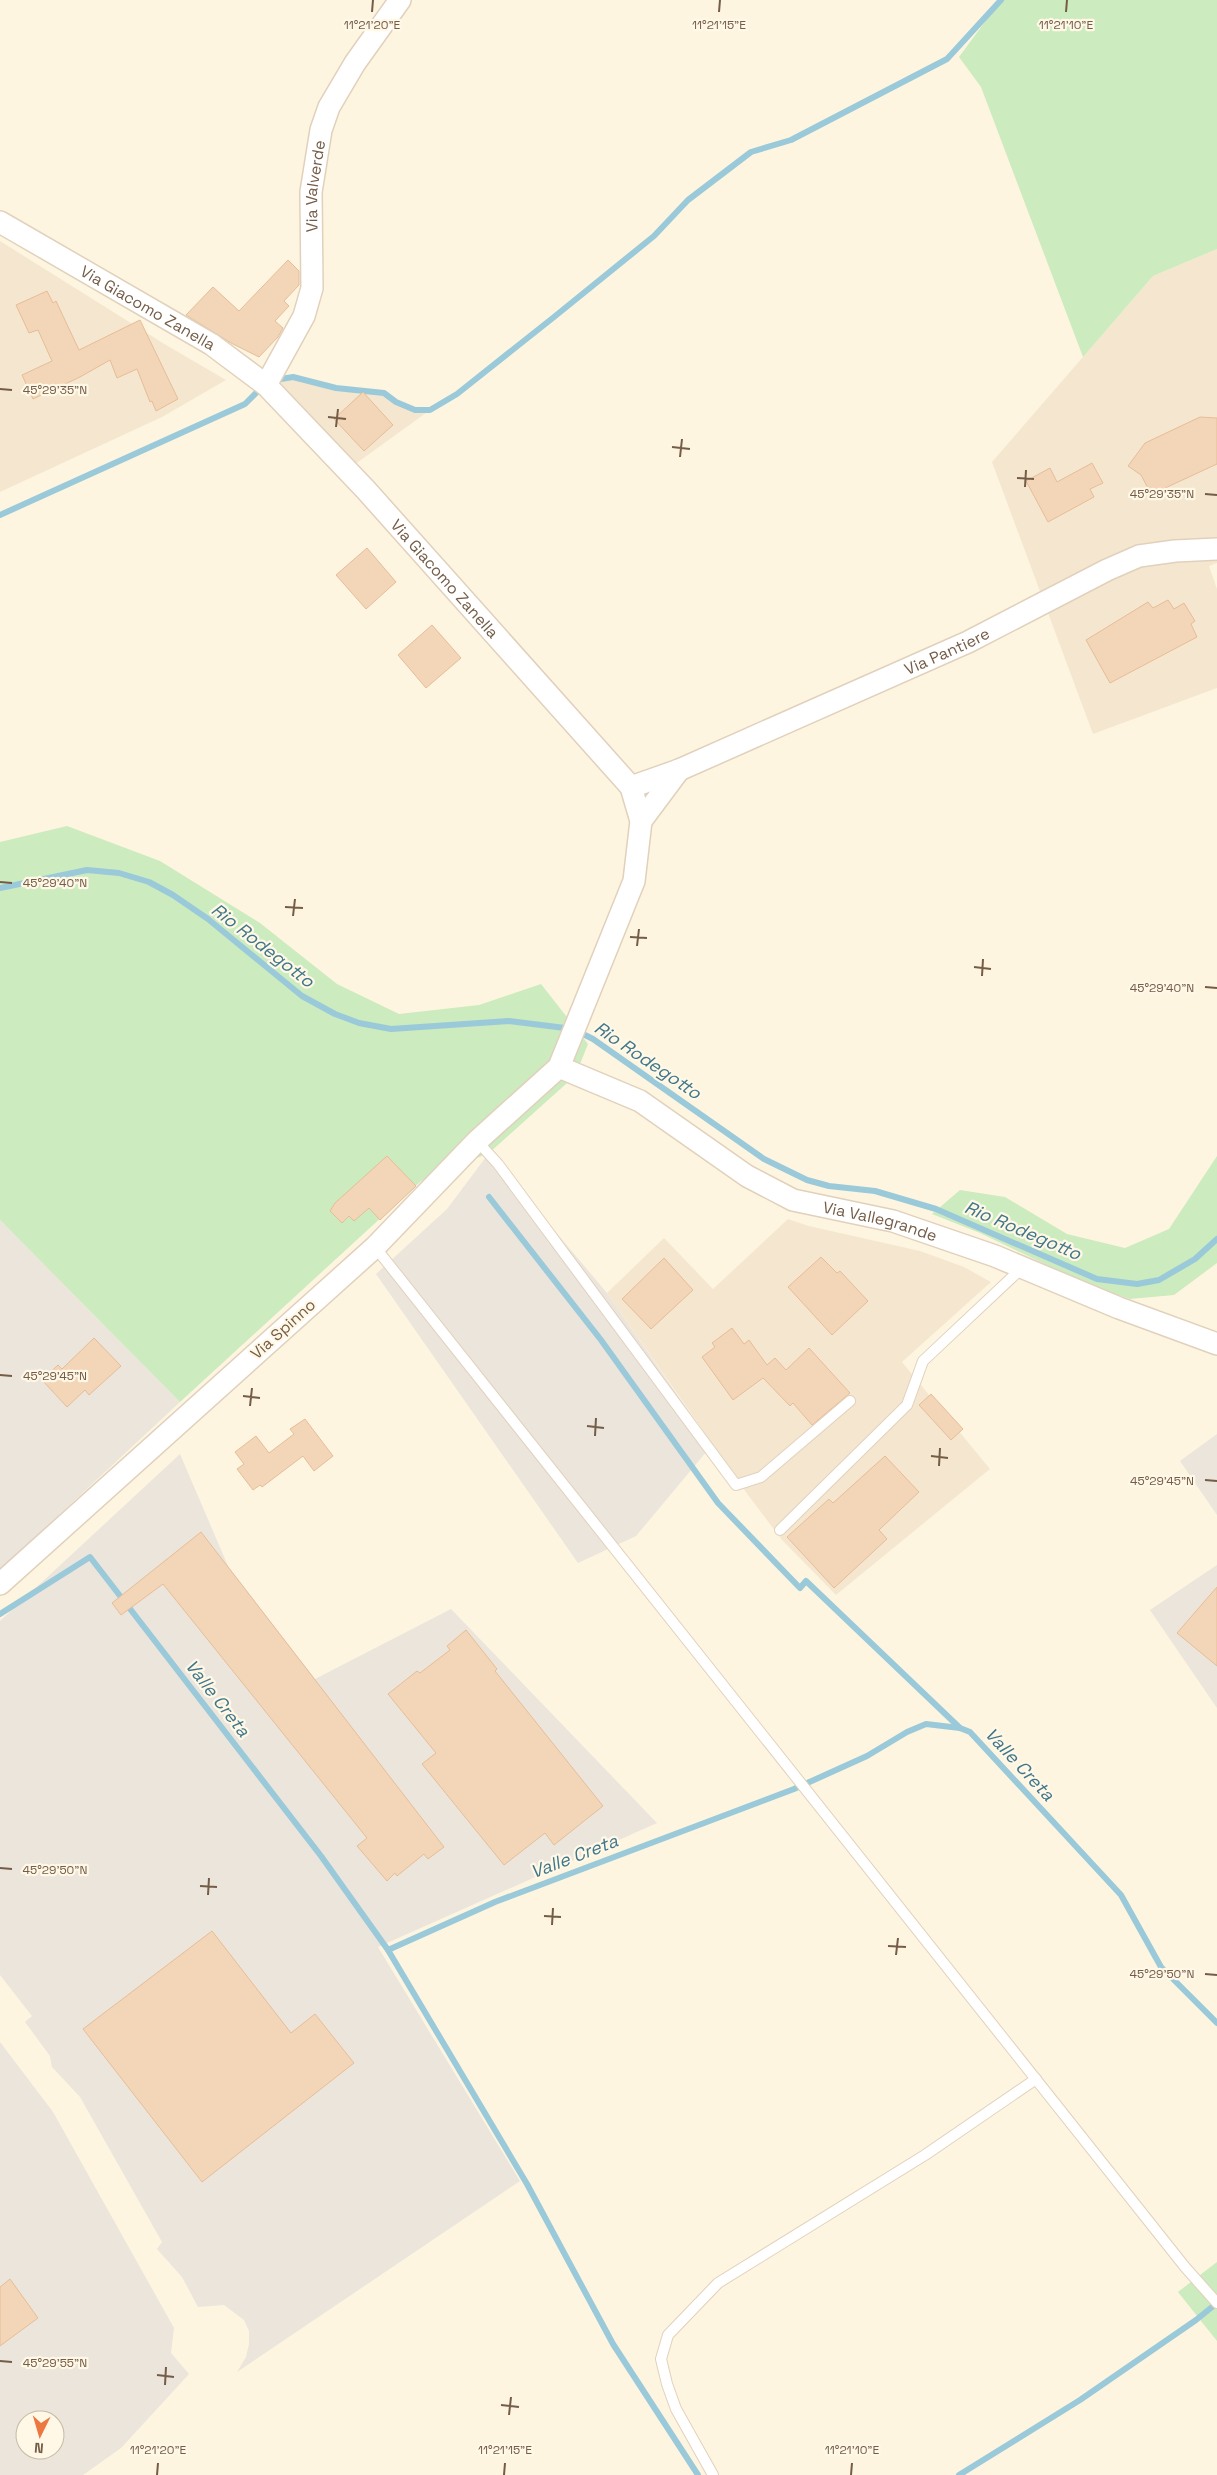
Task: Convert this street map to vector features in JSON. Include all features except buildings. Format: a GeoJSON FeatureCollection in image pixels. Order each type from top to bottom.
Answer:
{"type":"FeatureCollection","features":[{"type":"Feature","properties":{"kind":"street","name":"Via Valverde"},"geometry":{"type":"LineString","coordinates":[[266,385],[304,316],[312,288],[311,192],[320,130],[329,107],[355,63],[400,0]]}},
{"type":"Feature","properties":{"kind":"street","name":"Via Giacomo Zanella"},"geometry":{"type":"LineString","coordinates":[[0,222],[211,344],[266,385],[366,490],[631,787],[641,821],[634,881],[559,1067]]}},
{"type":"Feature","properties":{"kind":"street","name":"Via Pantiere"},"geometry":{"type":"LineString","coordinates":[[631,787],[679,770],[968,642],[1107,570],[1139,556],[1175,550],[1217,549]]}},
{"type":"Feature","properties":{"kind":"street","name":"Via Pantiere"},"geometry":{"type":"LineString","coordinates":[[641,821],[679,770]]}},
{"type":"Feature","properties":{"kind":"street","name":"Via Spinno"},"geometry":{"type":"LineString","coordinates":[[0,1584],[375,1247],[477,1141],[559,1067]]}},
{"type":"Feature","properties":{"kind":"street","name":"Via Vallegrande"},"geometry":{"type":"LineString","coordinates":[[559,1067],[640,1101],[747,1176],[793,1200],[893,1222],[995,1256],[1119,1308],[1217,1344]]}},
{"type":"Feature","properties":{"kind":"lane"},"geometry":{"type":"LineString","coordinates":[[477,1141],[498,1164],[736,1485],[760,1477],[850,1401]]}},
{"type":"Feature","properties":{"kind":"lane"},"geometry":{"type":"LineString","coordinates":[[375,1247],[1185,2267],[1217,2303]]}},
{"type":"Feature","properties":{"kind":"lane"},"geometry":{"type":"LineString","coordinates":[[780,1530],[907,1405],[922,1361],[1023,1267]]}},
{"type":"Feature","properties":{"kind":"lane"},"geometry":{"type":"LineString","coordinates":[[713,2475],[676,2410],[661,2359],[668,2334],[718,2284],[926,2155],[1036,2079]]}},
{"type":"Feature","properties":{"kind":"shaded area"},"geometry":{"type":"Polygon","coordinates":[[[0,241],[166,345],[226,380],[162,417],[0,492],[0,241]]]}},
{"type":"Feature","properties":{"kind":"shaded area"},"geometry":{"type":"Polygon","coordinates":[[[1217,249],[1217,563],[1209,566],[1217,589],[1217,688],[1093,734],[992,462],[1153,276],[1217,249]]]}},
{"type":"Feature","properties":{"kind":"shaded area"},"geometry":{"type":"Polygon","coordinates":[[[293,377],[336,388],[384,393],[415,410],[430,410],[347,470],[266,385],[293,377]]]}},
{"type":"Feature","properties":{"kind":"shaded area"},"geometry":{"type":"Polygon","coordinates":[[[489,1153],[607,1293],[712,1445],[636,1536],[578,1563],[376,1274],[447,1209],[489,1153]]]}},
{"type":"Feature","properties":{"kind":"shaded area"},"geometry":{"type":"Polygon","coordinates":[[[788,1219],[809,1226],[920,1251],[964,1267],[991,1282],[902,1362],[990,1469],[836,1595],[782,1540],[748,1495],[607,1293],[664,1238],[713,1289],[788,1219]]]}},
{"type":"Feature","properties":{"kind":"shaded area"},"geometry":{"type":"Polygon","coordinates":[[[0,1220],[180,1402],[0,1570],[0,1220]]]}},
{"type":"Feature","properties":{"kind":"shaded area"},"geometry":{"type":"Polygon","coordinates":[[[1217,1434],[1217,1515],[1180,1461],[1217,1434]]]}},
{"type":"Feature","properties":{"kind":"shaded area"},"geometry":{"type":"Polygon","coordinates":[[[180,1454],[228,1566],[315,1679],[451,1609],[657,1823],[378,1947],[520,2181],[237,2372],[246,2357],[249,2344],[249,2331],[244,2320],[224,2305],[198,2307],[182,2277],[157,2249],[162,2242],[80,2097],[52,2067],[50,2056],[25,2022],[32,2016],[0,1975],[0,1621],[180,1454]]]}},
{"type":"Feature","properties":{"kind":"shaded area"},"geometry":{"type":"Polygon","coordinates":[[[1217,1565],[1217,1708],[1150,1610],[1217,1565]]]}},
{"type":"Feature","properties":{"kind":"shaded area"},"geometry":{"type":"Polygon","coordinates":[[[0,2042],[53,2112],[174,2328],[171,2353],[189,2374],[121,2448],[83,2475],[0,2475],[0,2042]]]}},
{"type":"Feature","properties":{"kind":"green space"},"geometry":{"type":"Polygon","coordinates":[[[1001,0],[1217,0],[1217,249],[1153,276],[1083,357],[981,87],[959,57],[1001,0]]]}},
{"type":"Feature","properties":{"kind":"green space"},"geometry":{"type":"Polygon","coordinates":[[[67,826],[160,861],[260,923],[337,984],[399,1014],[479,1005],[541,984],[588,1044],[578,1069],[567,1083],[489,1153],[421,1181],[180,1402],[0,1220],[0,842],[67,826]]]}},
{"type":"Feature","properties":{"kind":"green space"},"geometry":{"type":"Polygon","coordinates":[[[1217,1156],[1217,1263],[1174,1295],[1130,1299],[1091,1286],[980,1233],[932,1214],[960,1190],[1005,1197],[1067,1234],[1125,1248],[1169,1229],[1217,1156]]]}},
{"type":"Feature","properties":{"kind":"green space"},"geometry":{"type":"Polygon","coordinates":[[[1217,2262],[1217,2341],[1178,2292],[1217,2262]]]}},
{"type":"Feature","properties":{"kind":"waterway"},"geometry":{"type":"LineString","coordinates":[[275,380],[293,377],[336,388],[384,393],[396,402],[415,410],[430,410],[457,394],[554,317],[654,236],[688,200],[751,152],[791,140],[947,59],[1001,0]]}},
{"type":"Feature","properties":{"kind":"waterway"},"geometry":{"type":"LineString","coordinates":[[0,515],[245,404],[263,386]]}},
{"type":"Feature","properties":{"kind":"waterway","name":"Rio Rodegotto"},"geometry":{"type":"LineString","coordinates":[[0,888],[87,870],[119,873],[149,882],[173,895],[208,919],[302,996],[335,1014],[359,1023],[391,1029],[509,1021],[573,1029],[593,1039],[764,1159],[807,1180],[829,1186],[875,1191],[936,1209],[1097,1279],[1137,1284],[1159,1280],[1195,1259],[1217,1239]]}},
{"type":"Feature","properties":{"kind":"waterway"},"geometry":{"type":"LineString","coordinates":[[489,1197],[601,1340],[718,1503],[800,1588],[806,1581],[960,1728]]}},
{"type":"Feature","properties":{"kind":"waterway"},"geometry":{"type":"LineString","coordinates":[[0,1614],[90,1557],[321,1856],[388,1950],[527,2184],[613,2344],[698,2475]]}},
{"type":"Feature","properties":{"kind":"waterway","name":"Valle Creta"},"geometry":{"type":"LineString","coordinates":[[388,1950],[495,1902],[794,1789],[867,1756],[907,1732],[926,1724],[960,1728],[970,1732],[1121,1895],[1161,1967],[1217,2023]]}},
{"type":"Feature","properties":{"kind":"waterway"},"geometry":{"type":"LineString","coordinates":[[959,2475],[1080,2400],[1196,2320],[1217,2303]]}}]}
